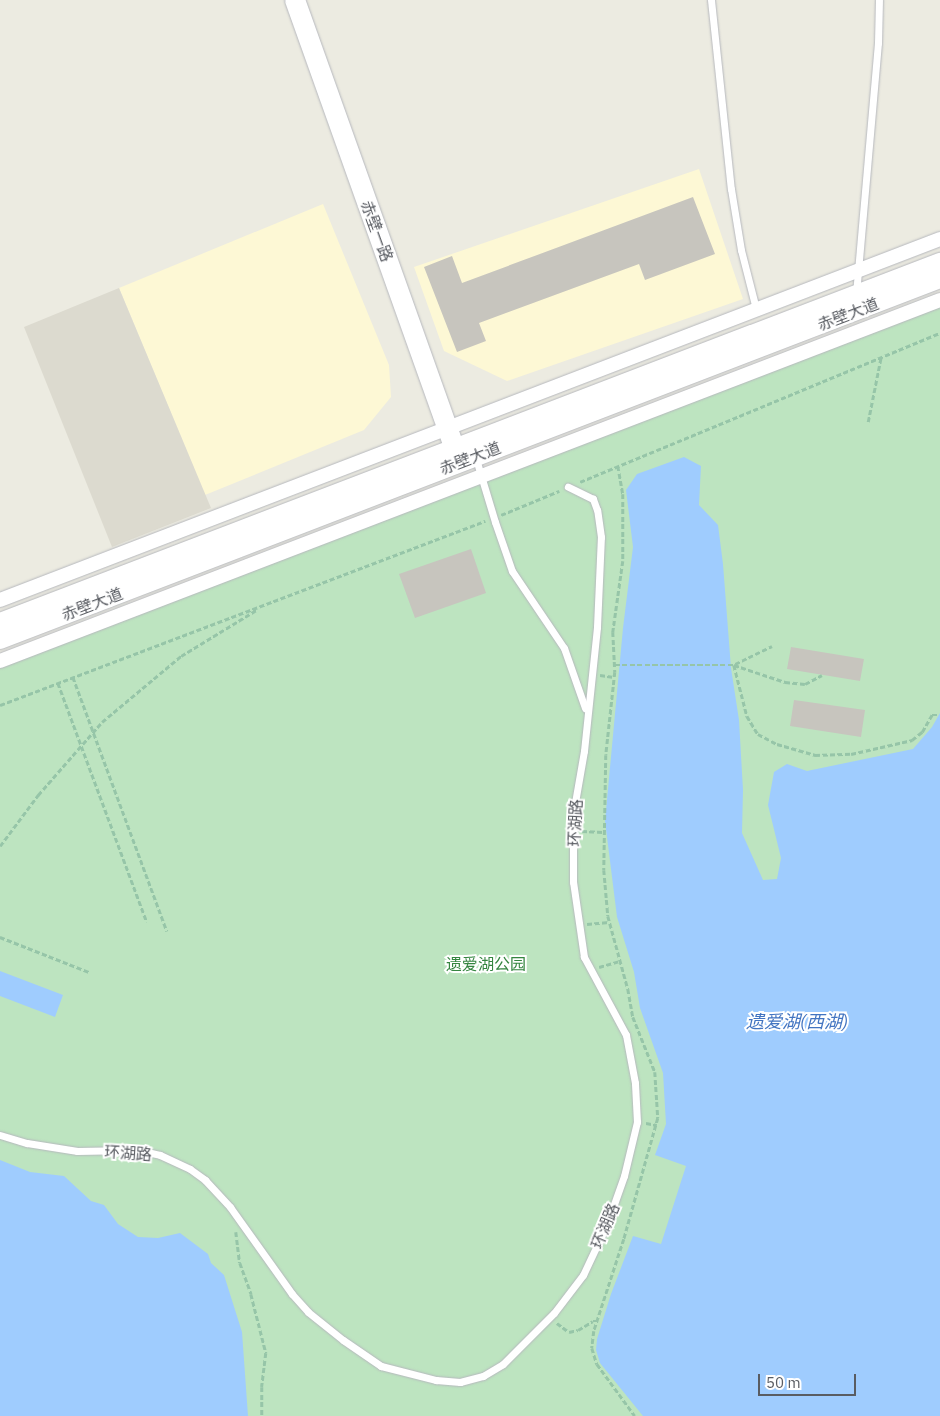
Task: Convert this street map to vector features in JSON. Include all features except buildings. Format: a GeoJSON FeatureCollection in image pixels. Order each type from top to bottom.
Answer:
{"type":"FeatureCollection","features":[{"type":"Feature","properties":{"kind":"main road","name":"赤壁一路"},"geometry":{"type":"LineString","coordinates":[[295,0],[447,427],[463,456]]}},
{"type":"Feature","properties":{"kind":"main road","name":"赤壁大道"},"geometry":{"type":"LineString","coordinates":[[0,640],[463,456],[856,295],[940,263]]}},
{"type":"Feature","properties":{"kind":"main road","name":"赤壁大道"},"geometry":{"type":"LineString","coordinates":[[0,622],[463,456],[940,278]]}},
{"type":"Feature","properties":{"kind":"street"},"geometry":{"type":"LineString","coordinates":[[0,600],[940,239]]}},
{"type":"Feature","properties":{"kind":"street"},"geometry":{"type":"LineString","coordinates":[[0,660],[940,300]]}},
{"type":"Feature","properties":{"kind":"lane"},"geometry":{"type":"LineString","coordinates":[[711,0],[731,189],[741,250],[756,309]]}},
{"type":"Feature","properties":{"kind":"lane"},"geometry":{"type":"LineString","coordinates":[[856,295],[878,43],[879,0]]}},
{"type":"Feature","properties":{"kind":"lane"},"geometry":{"type":"LineString","coordinates":[[463,456],[481,476],[493,518],[512,571],[564,648],[587,712]]}},
{"type":"Feature","properties":{"kind":"lane","name":"环湖路"},"geometry":{"type":"LineString","coordinates":[[0,1135],[27,1143],[77,1150],[132,1150],[160,1155],[190,1169],[204,1180],[234,1214],[308,1312],[343,1340],[381,1366],[436,1380],[460,1382],[484,1376],[503,1364],[550,1318],[583,1275],[607,1224],[624,1176],[637,1122],[635,1083],[626,1035],[584,956],[573,882],[573,814],[584,750],[597,627],[601,537],[597,510],[593,499],[568,487]]}},
{"type":"Feature","properties":{"kind":"path"},"geometry":{"type":"LineString","coordinates":[[0,705],[493,518],[940,333]]}},
{"type":"Feature","properties":{"kind":"path"},"geometry":{"type":"LineString","coordinates":[[868,422],[881,357]]}},
{"type":"Feature","properties":{"kind":"path"},"geometry":{"type":"LineString","coordinates":[[618,466],[622,482],[623,561],[613,632],[615,665],[606,755],[603,832],[604,870],[610,922],[633,1017],[655,1072],[658,1118],[624,1238],[592,1340],[593,1357],[635,1416]]}},
{"type":"Feature","properties":{"kind":"path"},"geometry":{"type":"LineString","coordinates":[[0,846],[38,795],[93,731],[143,686],[182,656],[264,605]]}},
{"type":"Feature","properties":{"kind":"path"},"geometry":{"type":"LineString","coordinates":[[734,665],[772,646]]}},
{"type":"Feature","properties":{"kind":"path"},"geometry":{"type":"LineString","coordinates":[[615,665],[734,665],[785,682],[806,684],[822,675]]}},
{"type":"Feature","properties":{"kind":"path"},"geometry":{"type":"LineString","coordinates":[[734,665],[747,716],[758,734],[777,744],[815,755],[851,754],[912,740],[922,732],[932,714],[939,715]]}},
{"type":"Feature","properties":{"kind":"path"},"geometry":{"type":"LineString","coordinates":[[74,677],[167,931]]}},
{"type":"Feature","properties":{"kind":"path"},"geometry":{"type":"LineString","coordinates":[[58,683],[147,922]]}},
{"type":"Feature","properties":{"kind":"path"},"geometry":{"type":"LineString","coordinates":[[573,831],[603,832]]}},
{"type":"Feature","properties":{"kind":"path"},"geometry":{"type":"LineString","coordinates":[[578,924],[610,922]]}},
{"type":"Feature","properties":{"kind":"path"},"geometry":{"type":"LineString","coordinates":[[0,937],[89,972]]}},
{"type":"Feature","properties":{"kind":"path"},"geometry":{"type":"LineString","coordinates":[[590,970],[620,960]]}},
{"type":"Feature","properties":{"kind":"path"},"geometry":{"type":"LineString","coordinates":[[234,1214],[240,1263],[251,1294],[266,1353],[262,1387],[262,1416]]}},
{"type":"Feature","properties":{"kind":"path"},"geometry":{"type":"LineString","coordinates":[[550,1318],[569,1332],[578,1330],[593,1321],[598,1321]]}},
{"type":"Feature","properties":{"kind":"shaded area"},"geometry":{"type":"Polygon","coordinates":[[[699,169],[743,299],[507,381],[444,351],[414,267],[699,169]]]}},
{"type":"Feature","properties":{"kind":"shaded area"},"geometry":{"type":"Polygon","coordinates":[[[323,204],[389,365],[391,397],[364,430],[205,495],[119,288],[323,204]]]}},
{"type":"Feature","properties":{"kind":"shaded area"},"geometry":{"type":"Polygon","coordinates":[[[119,288],[211,508],[112,547],[24,327],[119,288]]]}},
{"type":"Feature","properties":{"kind":"green space","name":"遗爱湖公园"},"geometry":{"type":"Polygon","coordinates":[[[940,305],[940,1416],[0,1416],[0,666],[940,305]]]}},
{"type":"Feature","properties":{"kind":"water","name":"遗爱湖(西湖)"},"geometry":{"type":"Polygon","coordinates":[[[684,457],[701,466],[699,505],[718,525],[731,668],[739,720],[743,790],[742,833],[763,880],[777,879],[781,858],[768,805],[774,772],[787,764],[807,771],[913,749],[932,727],[940,713],[940,1416],[643,1416],[600,1363],[596,1350],[597,1339],[611,1294],[633,1236],[661,1244],[686,1166],[655,1155],[666,1124],[663,1073],[640,1008],[634,972],[617,917],[605,821],[623,628],[633,547],[626,490],[637,474],[684,457]]]}},
{"type":"Feature","properties":{"kind":"water"},"geometry":{"type":"Polygon","coordinates":[[[0,971],[63,995],[55,1017],[0,996],[0,971]]]}},
{"type":"Feature","properties":{"kind":"water"},"geometry":{"type":"Polygon","coordinates":[[[0,1160],[30,1172],[64,1176],[91,1201],[104,1205],[118,1224],[138,1237],[158,1238],[180,1233],[208,1254],[211,1263],[224,1275],[242,1332],[248,1416],[0,1416],[0,1160]]]}}]}
